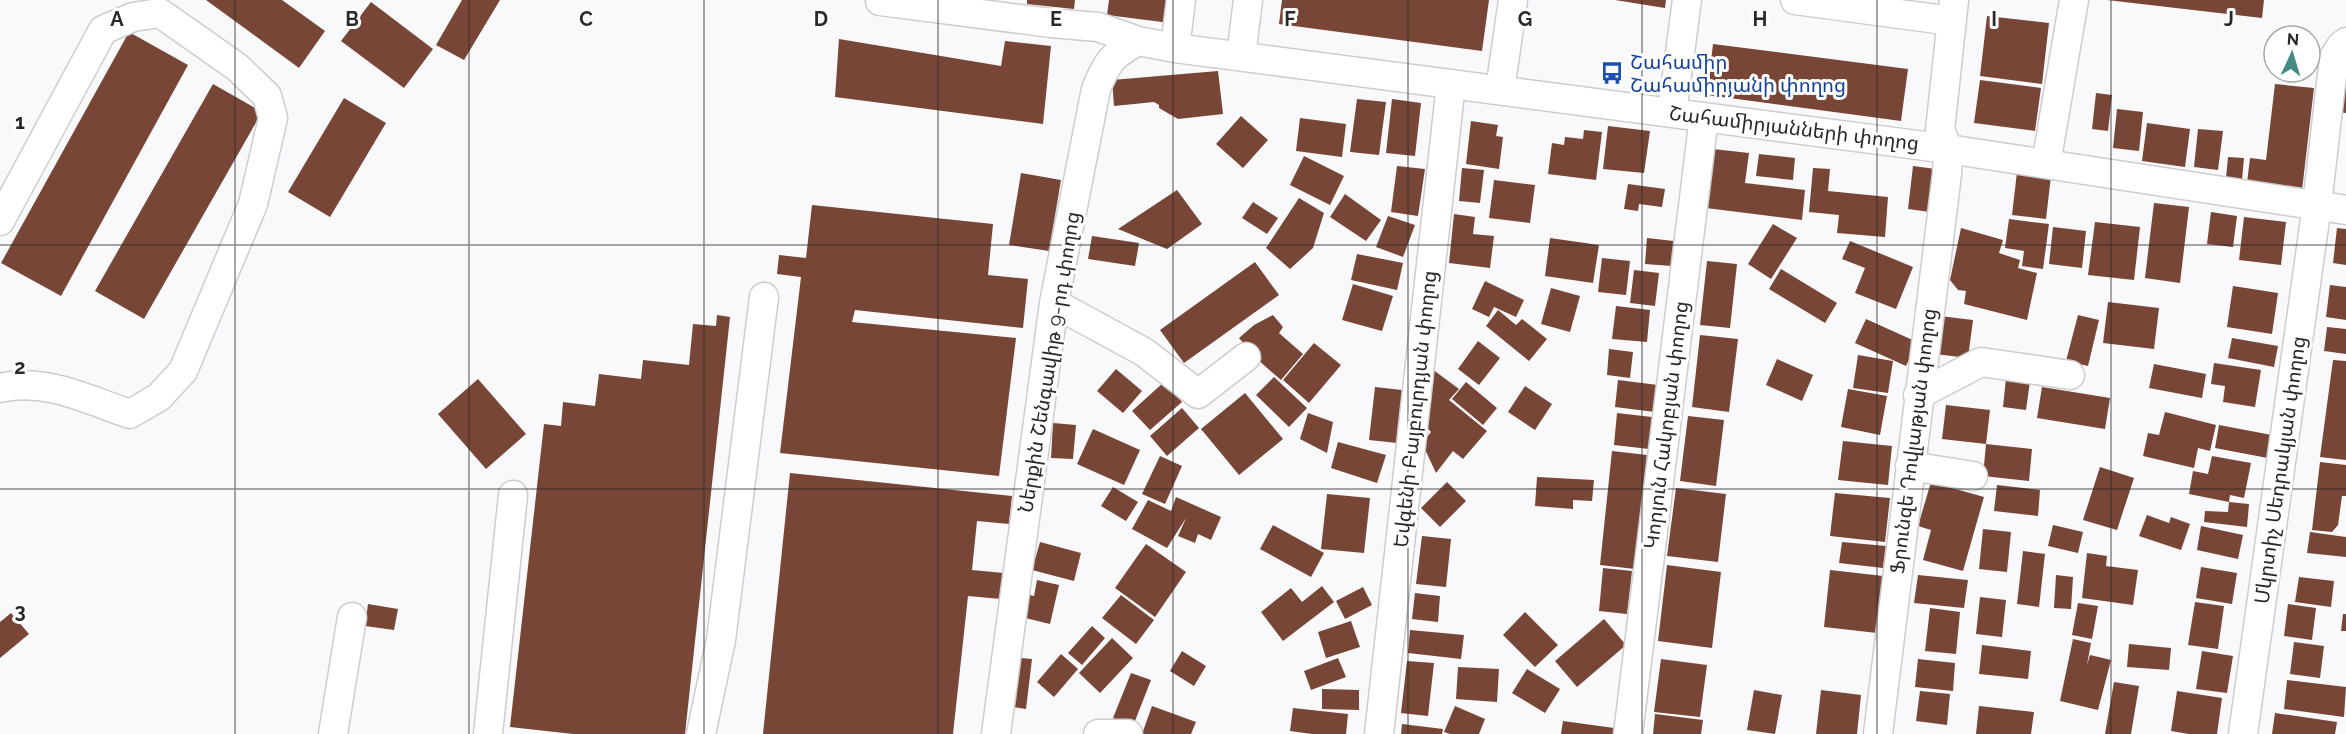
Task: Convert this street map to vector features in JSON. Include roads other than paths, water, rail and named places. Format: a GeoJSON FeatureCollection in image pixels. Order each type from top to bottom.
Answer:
{"type":"FeatureCollection","features":[{"type":"Feature","properties":{"kind":"street"},"geometry":{"type":"LineString","coordinates":[[880,0],[1051,23],[1098,27],[1138,41],[1241,56],[1248,0]]}},
{"type":"Feature","properties":{"kind":"street"},"geometry":{"type":"LineString","coordinates":[[1175,48],[1181,0]]}},
{"type":"Feature","properties":{"kind":"street"},"geometry":{"type":"LineString","coordinates":[[1500,90],[1513,0]]}},
{"type":"Feature","properties":{"kind":"street"},"geometry":{"type":"LineString","coordinates":[[1672,112],[1686,0]]}},
{"type":"Feature","properties":{"kind":"street"},"geometry":{"type":"LineString","coordinates":[[1795,0],[1953,10]]}},
{"type":"Feature","properties":{"kind":"street"},"geometry":{"type":"LineString","coordinates":[[2046,164],[2074,0]]}},
{"type":"Feature","properties":{"kind":"street","name":"Ֆրունզե Դովլաթյան փողոց"},"geometry":{"type":"LineString","coordinates":[[1878,734],[1947,174],[1948,149],[1940,130],[1953,10]]}},
{"type":"Feature","properties":{"kind":"street"},"geometry":{"type":"LineString","coordinates":[[0,221],[103,30],[133,17],[160,13],[237,67],[267,96],[273,118],[253,204],[183,371],[159,397],[130,414],[48,386],[17,384],[0,388]]}},
{"type":"Feature","properties":{"kind":"street","name":"Ներքին Շենգավիթ 9-րդ փողոց"},"geometry":{"type":"LineString","coordinates":[[996,734],[1054,303],[1096,89],[1106,65],[1120,50],[1138,41]]}},
{"type":"Feature","properties":{"kind":"street","name":"Մկրտիչ Սեդրակյան փողոց"},"geometry":{"type":"LineString","coordinates":[[2243,734],[2317,206],[2334,57],[2346,42]]}},
{"type":"Feature","properties":{"kind":"street","name":"Շահամիրյանների փողոց"},"geometry":{"type":"LineString","coordinates":[[1241,56],[1948,149],[2346,210]]}},
{"type":"Feature","properties":{"kind":"street","name":"Եվգենի Բայբուրդյան փողոց"},"geometry":{"type":"LineString","coordinates":[[1379,734],[1451,84]]}},
{"type":"Feature","properties":{"kind":"street","name":"Կորյուն Հակոբյան փողոց"},"geometry":{"type":"LineString","coordinates":[[1628,734],[1704,117]]}},
{"type":"Feature","properties":{"kind":"street"},"geometry":{"type":"LineString","coordinates":[[701,734],[720,640],[764,297]]}},
{"type":"Feature","properties":{"kind":"street"},"geometry":{"type":"LineString","coordinates":[[1054,303],[1144,352],[1198,394],[1246,357]]}},
{"type":"Feature","properties":{"kind":"street"},"geometry":{"type":"LineString","coordinates":[[1918,395],[1981,362],[2070,375]]}},
{"type":"Feature","properties":{"kind":"street"},"geometry":{"type":"LineString","coordinates":[[1910,466],[1972,476]]}},
{"type":"Feature","properties":{"kind":"street"},"geometry":{"type":"LineString","coordinates":[[488,734],[513,495]]}},
{"type":"Feature","properties":{"kind":"street"},"geometry":{"type":"LineString","coordinates":[[333,734],[352,617]]}},
{"type":"Feature","properties":{"kind":"street"},"geometry":{"type":"LineString","coordinates":[[1098,734],[1128,734]]}},
{"type":"Feature","properties":{"kind":"place","name":"Շահամիր Շահամիրյանի փողոց"},"geometry":{"type":"Point","coordinates":[1612,73]}}]}
